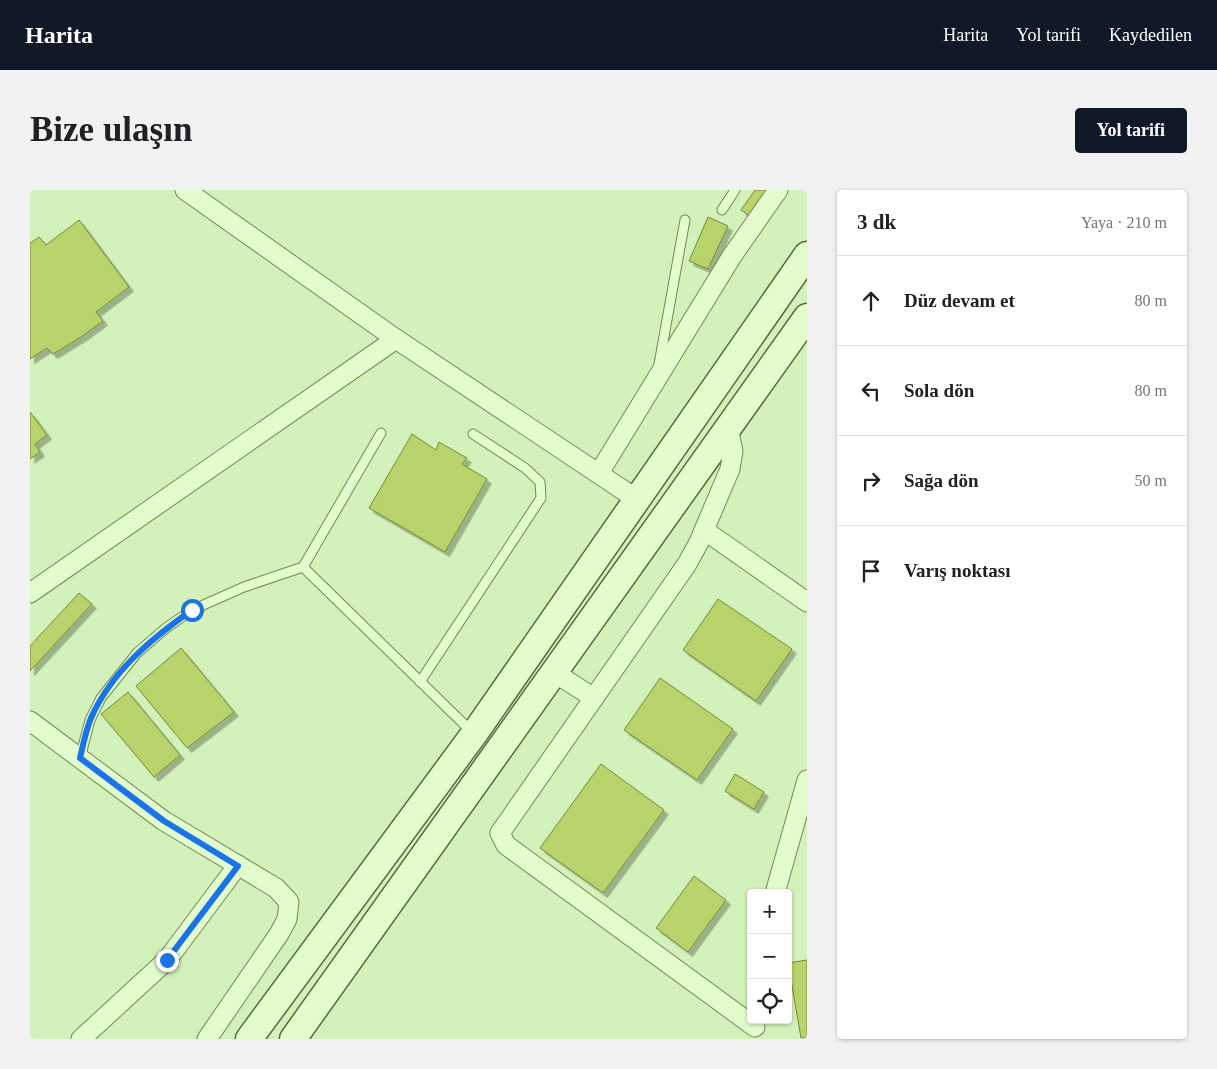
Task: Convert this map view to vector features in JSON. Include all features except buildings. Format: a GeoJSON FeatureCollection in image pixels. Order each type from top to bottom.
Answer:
{"type":"FeatureCollection","features":[{"type":"Feature","properties":{"kind":"main road"},"geometry":{"type":"LineString","coordinates":[[249,1039],[474,734],[807,255]]}},
{"type":"Feature","properties":{"kind":"main road"},"geometry":{"type":"LineString","coordinates":[[293,1039],[807,317]]}},
{"type":"Feature","properties":{"kind":"street"},"geometry":{"type":"LineString","coordinates":[[185,190],[396,339],[638,500]]}},
{"type":"Feature","properties":{"kind":"street"},"geometry":{"type":"LineString","coordinates":[[599,474],[732,256],[778,190]]}},
{"type":"Feature","properties":{"kind":"street"},"geometry":{"type":"LineString","coordinates":[[30,593],[396,339]]}},
{"type":"Feature","properties":{"kind":"street"},"geometry":{"type":"LineString","coordinates":[[728,428],[733,451],[730,469],[687,564],[500,834],[506,845],[755,1029]]}},
{"type":"Feature","properties":{"kind":"street"},"geometry":{"type":"LineString","coordinates":[[704,530],[807,602]]}},
{"type":"Feature","properties":{"kind":"street"},"geometry":{"type":"LineString","coordinates":[[555,673],[594,698]]}},
{"type":"Feature","properties":{"kind":"street"},"geometry":{"type":"LineString","coordinates":[[30,721],[164,821],[276,888],[289,902],[287,918],[279,934],[208,1039]]}},
{"type":"Feature","properties":{"kind":"street"},"geometry":{"type":"LineString","coordinates":[[776,889],[807,780]]}},
{"type":"Feature","properties":{"kind":"street"},"geometry":{"type":"LineString","coordinates":[[81,1039],[167,960],[238,866]]}},
{"type":"Feature","properties":{"kind":"lane"},"geometry":{"type":"LineString","coordinates":[[722,210],[735,190]]}},
{"type":"Feature","properties":{"kind":"lane"},"geometry":{"type":"LineString","coordinates":[[656,382],[685,220]]}},
{"type":"Feature","properties":{"kind":"lane"},"geometry":{"type":"LineString","coordinates":[[80,758],[90,720],[101,698],[116,677],[144,646],[192,610],[244,587],[303,567],[381,433]]}},
{"type":"Feature","properties":{"kind":"lane"},"geometry":{"type":"LineString","coordinates":[[420,682],[541,498],[540,482],[525,468],[474,434]]}},
{"type":"Feature","properties":{"kind":"lane"},"geometry":{"type":"LineString","coordinates":[[303,567],[474,734]]}},
{"type":"Feature","properties":{"kind":"route"},"geometry":{"type":"LineString","coordinates":[[167,960],[238,866],[164,821],[80,758],[90,720],[101,698],[116,677],[137,653],[166,628],[192,610]]}}]}
